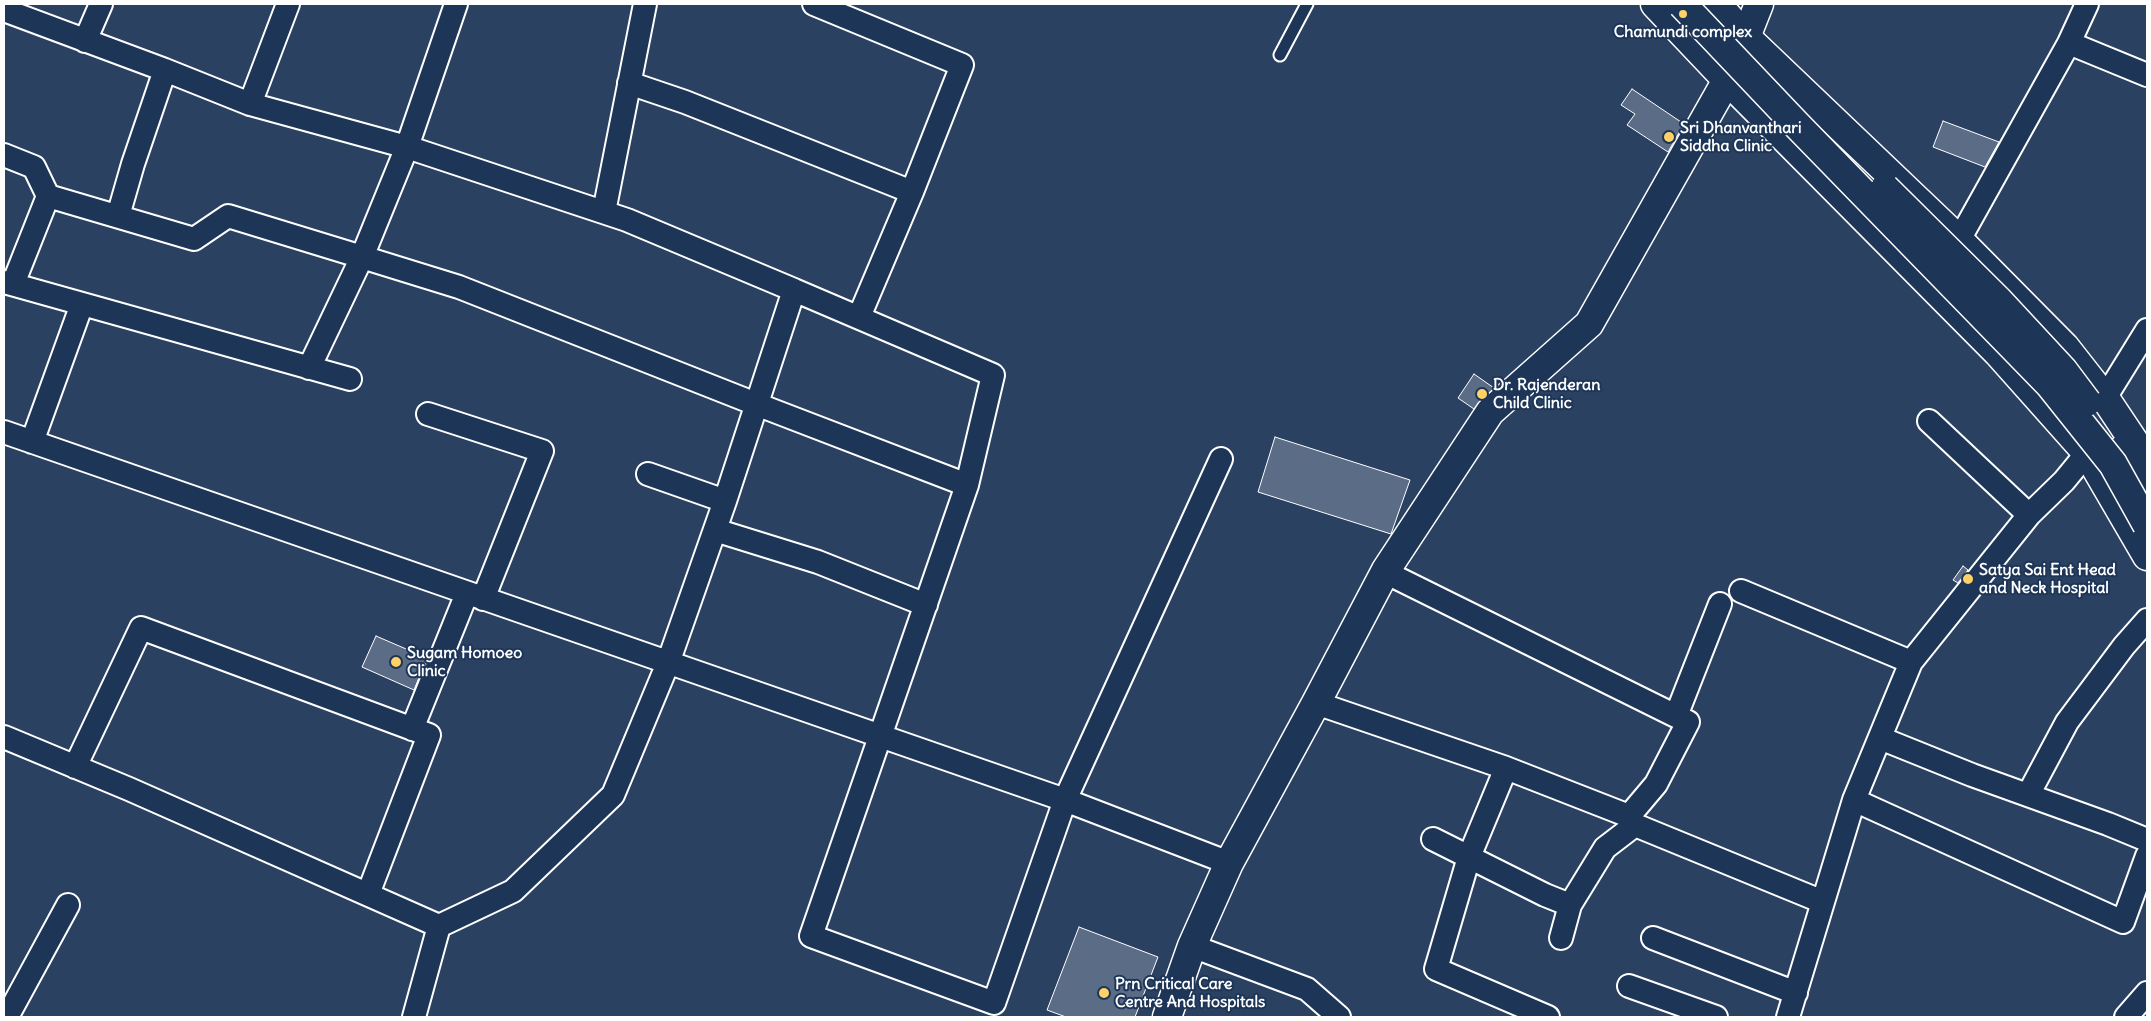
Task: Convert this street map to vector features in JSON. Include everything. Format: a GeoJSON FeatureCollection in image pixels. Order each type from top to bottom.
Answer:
{"type":"FeatureCollection","features":[{"type":"Feature","properties":{"kind":"main road"},"geometry":{"type":"LineString","coordinates":[[1655,4],[1726,80],[1998,353],[2087,453],[2147,556]]}},
{"type":"Feature","properties":{"kind":"main road"},"geometry":{"type":"LineString","coordinates":[[1682,4],[1796,124],[2050,384],[2113,464],[2147,525]]}},
{"type":"Feature","properties":{"kind":"main road"},"geometry":{"type":"LineString","coordinates":[[1703,4],[1853,157],[1999,301],[2063,370],[2120,444],[2147,487]]}},
{"type":"Feature","properties":{"kind":"main road"},"geometry":{"type":"LineString","coordinates":[[1717,4],[1746,37],[1959,240],[2064,347],[2105,398],[2147,461]]}},
{"type":"Feature","properties":{"kind":"main road"},"geometry":{"type":"LineString","coordinates":[[1167,1017],[1192,946],[1229,863],[1386,570],[1490,412],[1589,324],[1726,80],[1759,4]]}},
{"type":"Feature","properties":{"kind":"street"},"geometry":{"type":"LineString","coordinates":[[85,41],[101,4]]}},
{"type":"Feature","properties":{"kind":"street"},"geometry":{"type":"LineString","coordinates":[[250,104],[288,4]]}},
{"type":"Feature","properties":{"kind":"street"},"geometry":{"type":"LineString","coordinates":[[309,368],[362,257],[407,147],[456,4]]}},
{"type":"Feature","properties":{"kind":"street"},"geometry":{"type":"LineString","coordinates":[[604,212],[645,4]]}},
{"type":"Feature","properties":{"kind":"street"},"geometry":{"type":"LineString","coordinates":[[814,4],[962,65],[912,192],[859,317]]}},
{"type":"Feature","properties":{"kind":"street"},"geometry":{"type":"LineString","coordinates":[[1959,240],[2069,43],[2087,4]]}},
{"type":"Feature","properties":{"kind":"street"},"geometry":{"type":"LineString","coordinates":[[4,10],[250,104],[407,147],[627,220],[993,375],[967,485],[882,737],[811,936],[994,1002],[1065,800],[1222,459]]}},
{"type":"Feature","properties":{"kind":"street"},"geometry":{"type":"LineString","coordinates":[[2069,43],[2147,75]]}},
{"type":"Feature","properties":{"kind":"street"},"geometry":{"type":"LineString","coordinates":[[118,216],[132,164],[165,70]]}},
{"type":"Feature","properties":{"kind":"street"},"geometry":{"type":"LineString","coordinates":[[629,83],[685,102],[912,192]]}},
{"type":"Feature","properties":{"kind":"street"},"geometry":{"type":"LineString","coordinates":[[4,155],[34,167],[48,196],[194,239],[228,216],[459,287],[967,485]]}},
{"type":"Feature","properties":{"kind":"street"},"geometry":{"type":"LineString","coordinates":[[48,196],[8,283],[350,379]]}},
{"type":"Feature","properties":{"kind":"street"},"geometry":{"type":"LineString","coordinates":[[414,1017],[439,926],[513,891],[613,796],[668,663],[715,530],[794,290]]}},
{"type":"Feature","properties":{"kind":"street"},"geometry":{"type":"LineString","coordinates":[[32,442],[82,304]]}},
{"type":"Feature","properties":{"kind":"street"},"geometry":{"type":"LineString","coordinates":[[2105,398],[2147,330]]}},
{"type":"Feature","properties":{"kind":"street"},"geometry":{"type":"LineString","coordinates":[[412,729],[542,451],[428,414]]}},
{"type":"Feature","properties":{"kind":"street"},"geometry":{"type":"LineString","coordinates":[[1929,421],[2029,515]]}},
{"type":"Feature","properties":{"kind":"street"},"geometry":{"type":"LineString","coordinates":[[4,432],[1065,800],[1229,863]]}},
{"type":"Feature","properties":{"kind":"street"},"geometry":{"type":"LineString","coordinates":[[1788,1017],[1854,800],[1911,662],[2029,515],[2064,482],[2087,453]]}},
{"type":"Feature","properties":{"kind":"street"},"geometry":{"type":"LineString","coordinates":[[648,474],[725,500]]}},
{"type":"Feature","properties":{"kind":"street"},"geometry":{"type":"LineString","coordinates":[[715,530],[818,562],[926,606]]}},
{"type":"Feature","properties":{"kind":"street"},"geometry":{"type":"LineString","coordinates":[[1386,570],[1395,577],[1688,722],[1656,784],[1632,820],[1605,848],[1570,905],[1561,938]]}},
{"type":"Feature","properties":{"kind":"street"},"geometry":{"type":"LineString","coordinates":[[1741,591],[1911,662]]}},
{"type":"Feature","properties":{"kind":"street"},"geometry":{"type":"LineString","coordinates":[[1676,716],[1720,604]]}},
{"type":"Feature","properties":{"kind":"street"},"geometry":{"type":"LineString","coordinates":[[2028,795],[2067,722],[2124,646],[2147,620]]}},
{"type":"Feature","properties":{"kind":"street"},"geometry":{"type":"LineString","coordinates":[[75,767],[141,628],[429,735],[368,894]]}},
{"type":"Feature","properties":{"kind":"street"},"geometry":{"type":"LineString","coordinates":[[1316,703],[1506,768],[1823,902]]}},
{"type":"Feature","properties":{"kind":"street"},"geometry":{"type":"LineString","coordinates":[[4,737],[439,926]]}},
{"type":"Feature","properties":{"kind":"street"},"geometry":{"type":"LineString","coordinates":[[1880,738],[1972,775],[2147,840]]}},
{"type":"Feature","properties":{"kind":"street"},"geometry":{"type":"LineString","coordinates":[[1506,768],[1469,857],[1436,969],[1548,1017]]}},
{"type":"Feature","properties":{"kind":"street"},"geometry":{"type":"LineString","coordinates":[[1854,800],[2123,922],[2147,856]]}},
{"type":"Feature","properties":{"kind":"street"},"geometry":{"type":"LineString","coordinates":[[1433,839],[1545,895],[1570,905]]}},
{"type":"Feature","properties":{"kind":"street"},"geometry":{"type":"LineString","coordinates":[[7,1017],[68,905]]}},
{"type":"Feature","properties":{"kind":"street"},"geometry":{"type":"LineString","coordinates":[[1653,938],[1796,993]]}},
{"type":"Feature","properties":{"kind":"street"},"geometry":{"type":"LineString","coordinates":[[1192,946],[1307,989],[1339,1017]]}},
{"type":"Feature","properties":{"kind":"street"},"geometry":{"type":"LineString","coordinates":[[1629,986],[1716,1017]]}},
{"type":"Feature","properties":{"kind":"street"},"geometry":{"type":"LineString","coordinates":[[2126,1017],[2147,993]]}},
{"type":"Feature","properties":{"kind":"lane"},"geometry":{"type":"LineString","coordinates":[[1280,56],[1307,4]]}},
{"type":"Feature","properties":{"kind":"building"},"geometry":{"type":"Polygon","coordinates":[[[1632,89],[1684,124],[1668,152],[1627,125],[1635,114],[1621,105],[1632,89]]]}},
{"type":"Feature","properties":{"kind":"building"},"geometry":{"type":"Polygon","coordinates":[[[1943,121],[1999,142],[1985,167],[1933,147],[1943,121]]]}},
{"type":"Feature","properties":{"kind":"building"},"geometry":{"type":"Polygon","coordinates":[[[1474,374],[1494,388],[1474,409],[1458,398],[1474,374]]]}},
{"type":"Feature","properties":{"kind":"building"},"geometry":{"type":"Polygon","coordinates":[[[1275,437],[1410,480],[1391,534],[1258,492],[1275,437]]]}},
{"type":"Feature","properties":{"kind":"building"},"geometry":{"type":"Polygon","coordinates":[[[1963,566],[1968,570],[1958,583],[1953,580],[1963,566]]]}},
{"type":"Feature","properties":{"kind":"building"},"geometry":{"type":"Polygon","coordinates":[[[376,636],[427,658],[414,690],[362,667],[376,636]]]}},
{"type":"Feature","properties":{"kind":"building"},"geometry":{"type":"Polygon","coordinates":[[[1079,927],[1158,957],[1135,1017],[1066,1017],[1047,1010],[1079,927]]]}},
{"type":"Feature","properties":{"kind":"place","name":"Chamundi complex"},"geometry":{"type":"Point","coordinates":[1683,14]}},
{"type":"Feature","properties":{"kind":"place","name":"Sri Dhanvanthari Siddha Clinic"},"geometry":{"type":"Point","coordinates":[1669,137]}},
{"type":"Feature","properties":{"kind":"place","name":"Dr. Rajenderan Child Clinic"},"geometry":{"type":"Point","coordinates":[1482,394]}},
{"type":"Feature","properties":{"kind":"place","name":"Satya Sai Ent Head and Neck Hospital"},"geometry":{"type":"Point","coordinates":[1968,579]}},
{"type":"Feature","properties":{"kind":"place","name":"Sugam Homoeo Clinic"},"geometry":{"type":"Point","coordinates":[396,662]}},
{"type":"Feature","properties":{"kind":"place","name":"Prn Critical Care Centre And Hospitals"},"geometry":{"type":"Point","coordinates":[1104,993]}}]}
